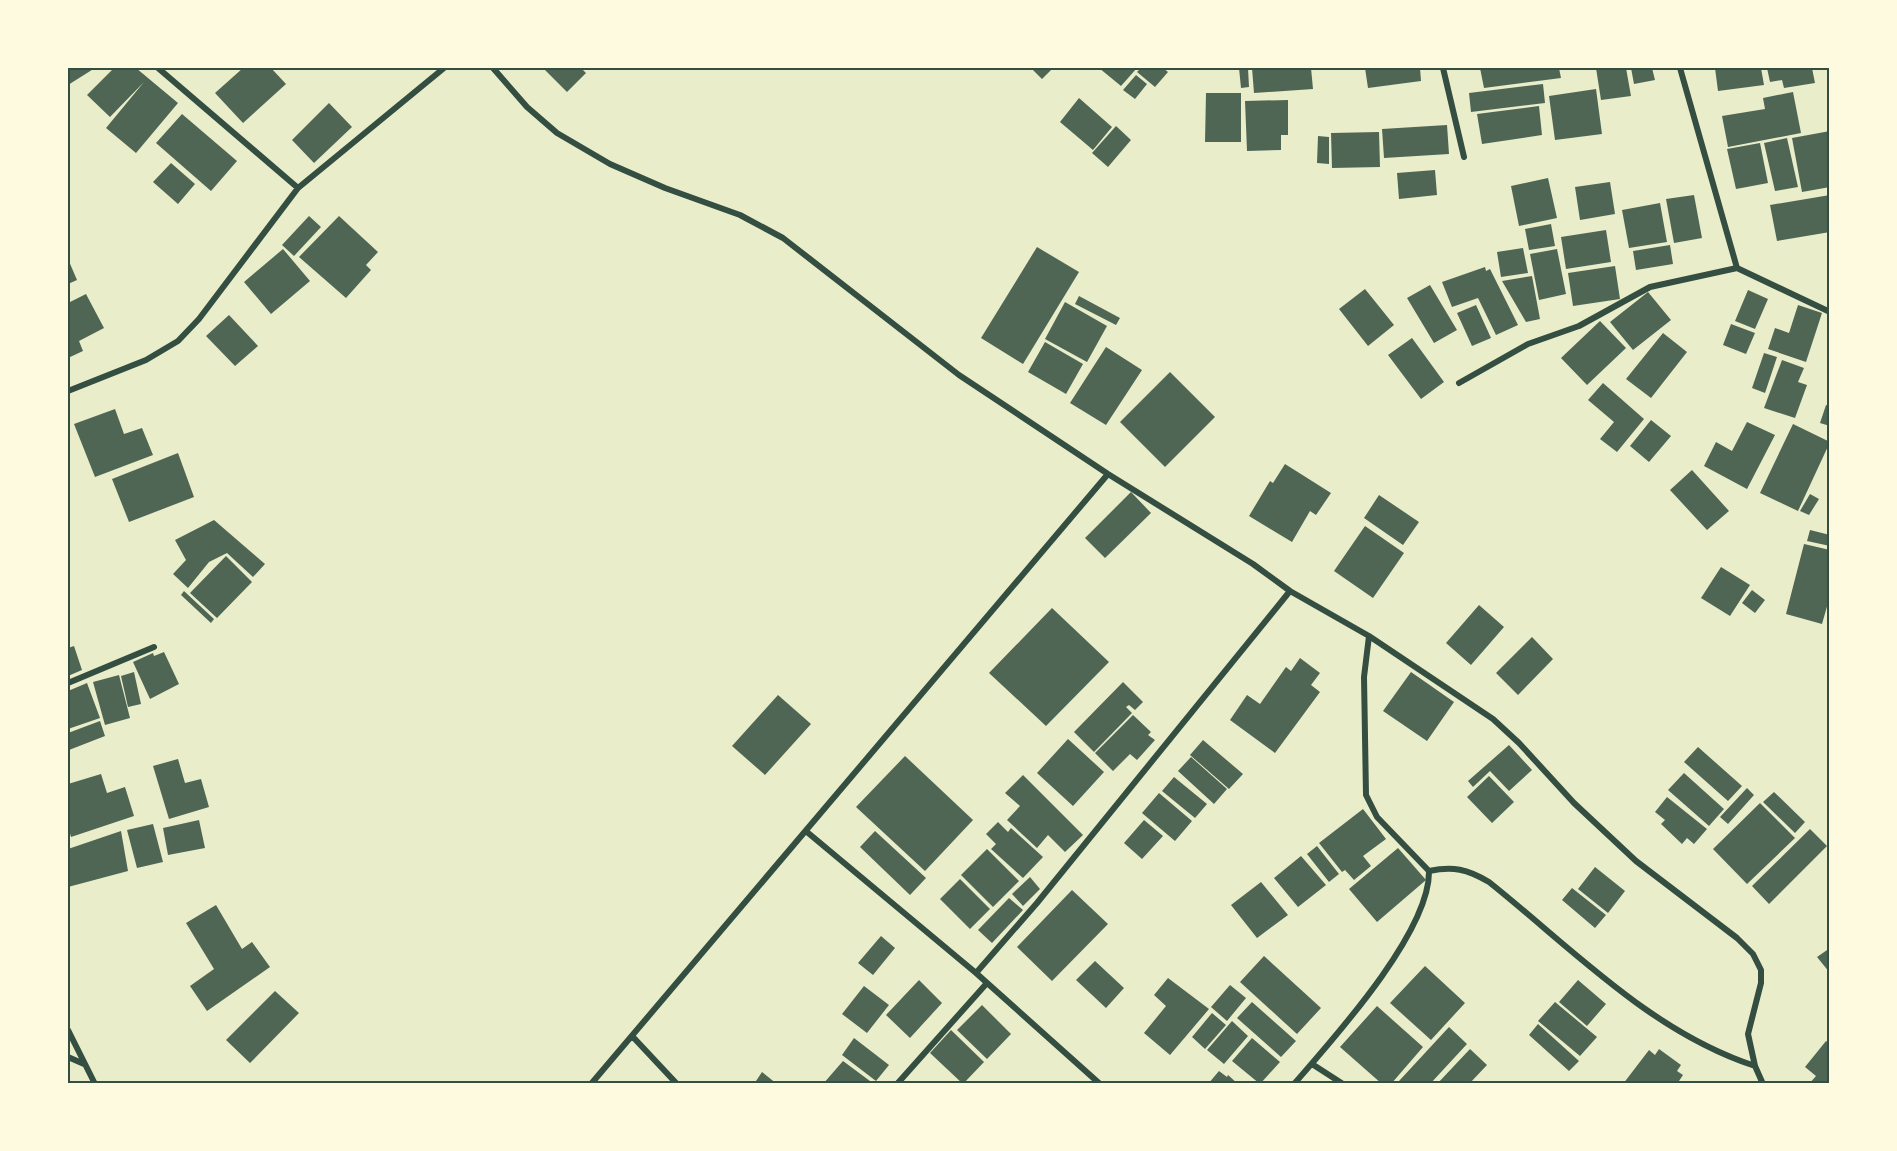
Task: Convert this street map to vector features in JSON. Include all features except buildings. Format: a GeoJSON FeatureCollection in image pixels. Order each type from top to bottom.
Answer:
{"type":"FeatureCollection","features":[{"type":"Feature","properties":{"kind":"street"},"geometry":{"type":"LineString","coordinates":[[158,68],[298,188]]}},
{"type":"Feature","properties":{"kind":"street"},"geometry":{"type":"LineString","coordinates":[[68,391],[146,360],[178,341],[199,320],[298,188],[444,68]]}},
{"type":"Feature","properties":{"kind":"street"},"geometry":{"type":"LineString","coordinates":[[493,68],[527,107],[557,133],[610,164],[665,188],[740,215],[783,238],[950,368],[1108,474],[1253,564],[1290,591],[1369,636],[1493,719],[1519,743],[1574,803],[1636,861],[1737,938],[1753,954],[1761,970],[1748,1034],[1755,1066],[1763,1083]]}},
{"type":"Feature","properties":{"kind":"street"},"geometry":{"type":"LineString","coordinates":[[1443,68],[1464,157]]}},
{"type":"Feature","properties":{"kind":"street"},"geometry":{"type":"LineString","coordinates":[[1680,68],[1737,268]]}},
{"type":"Feature","properties":{"kind":"street"},"geometry":{"type":"LineString","coordinates":[[1459,383],[1527,344],[1579,326],[1650,287],[1737,268],[1830,312]]}},
{"type":"Feature","properties":{"kind":"street"},"geometry":{"type":"LineString","coordinates":[[591,1083],[633,1037],[1108,474]]}},
{"type":"Feature","properties":{"kind":"street"},"geometry":{"type":"LineString","coordinates":[[976,973],[1037,903],[1290,591]]}},
{"type":"Feature","properties":{"kind":"street"},"geometry":{"type":"LineString","coordinates":[[1294,1083],[1312,1064],[1393,961],[1421,906],[1429,883],[1429,871],[1377,817],[1366,795],[1364,677],[1369,636]]}},
{"type":"Feature","properties":{"kind":"street"},"geometry":{"type":"LineString","coordinates":[[68,683],[154,647]]}},
{"type":"Feature","properties":{"kind":"street"},"geometry":{"type":"LineString","coordinates":[[807,832],[976,973],[1100,1083]]}},
{"type":"Feature","properties":{"kind":"street"},"geometry":{"type":"LineString","coordinates":[[1429,871],[1447,868],[1469,870],[1489,882],[1612,985],[1673,1029],[1720,1055],[1755,1066]]}},
{"type":"Feature","properties":{"kind":"street"},"geometry":{"type":"LineString","coordinates":[[897,1083],[987,983]]}},
{"type":"Feature","properties":{"kind":"street"},"geometry":{"type":"LineString","coordinates":[[68,1030],[95,1083]]}},
{"type":"Feature","properties":{"kind":"street"},"geometry":{"type":"LineString","coordinates":[[633,1037],[677,1083]]}},
{"type":"Feature","properties":{"kind":"street"},"geometry":{"type":"LineString","coordinates":[[68,1057],[85,1064]]}},
{"type":"Feature","properties":{"kind":"street"},"geometry":{"type":"LineString","coordinates":[[1312,1064],[1343,1083]]}}]}
